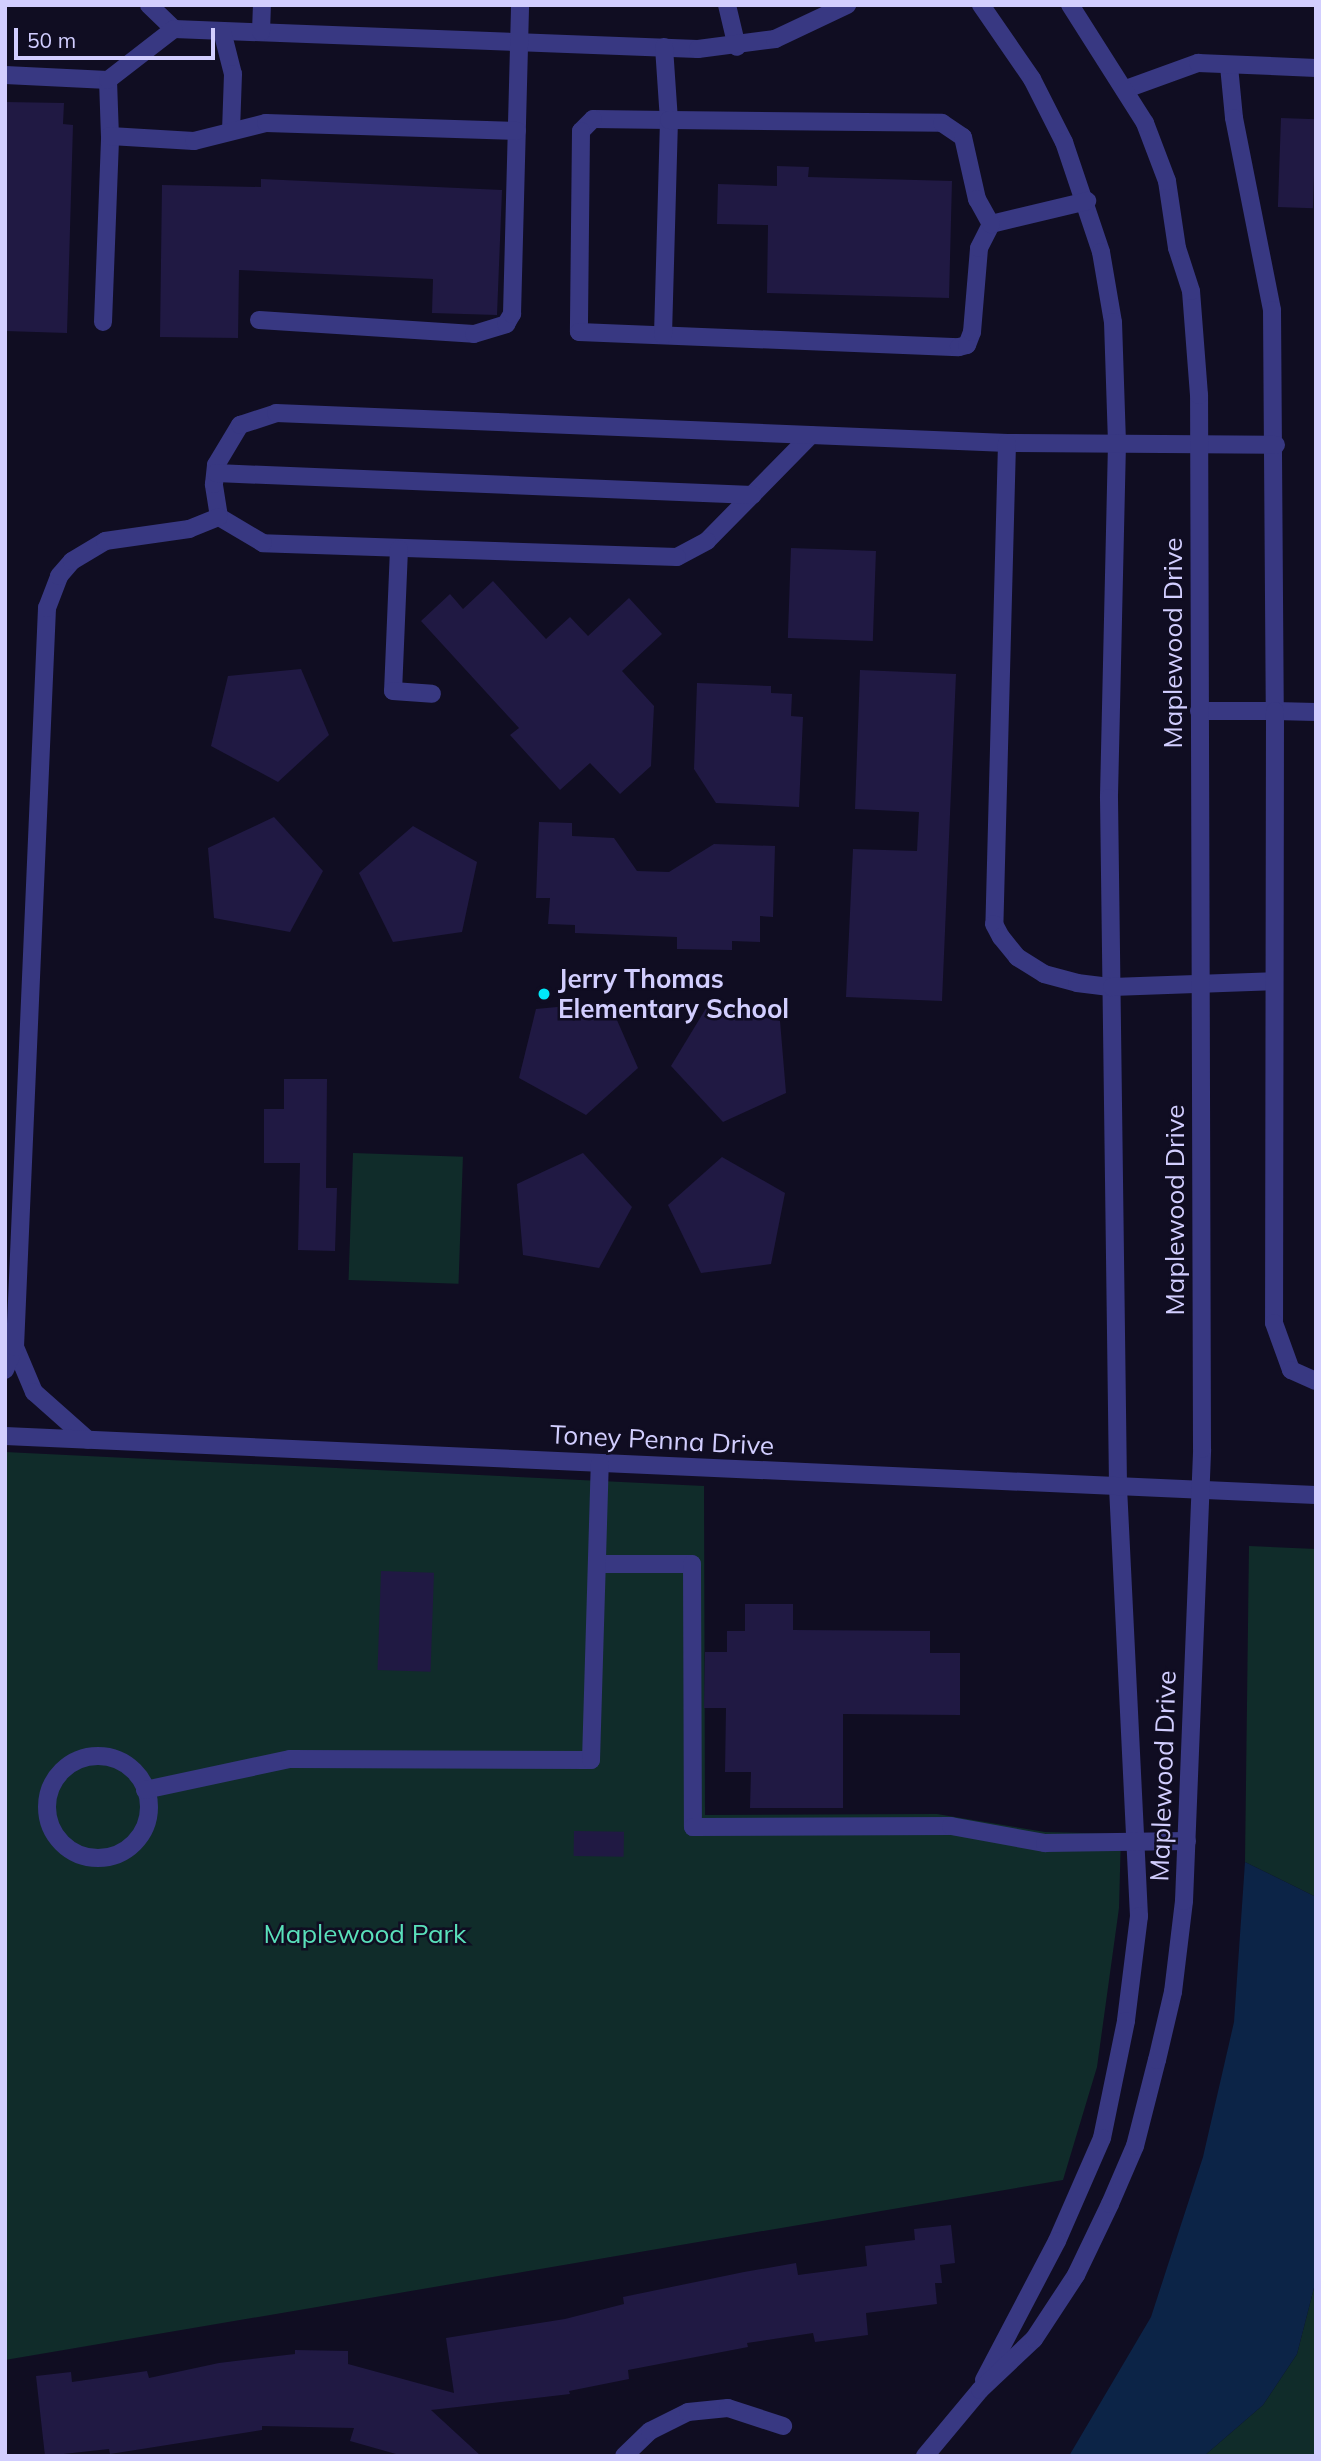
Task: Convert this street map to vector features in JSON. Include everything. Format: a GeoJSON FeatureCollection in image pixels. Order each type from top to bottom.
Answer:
{"type":"FeatureCollection","features":[{"type":"Feature","properties":{"kind":"street"},"geometry":{"type":"LineString","coordinates":[[149,5],[174,29]]}},
{"type":"Feature","properties":{"kind":"street"},"geometry":{"type":"LineString","coordinates":[[261,32],[262,5]]}},
{"type":"Feature","properties":{"kind":"street"},"geometry":{"type":"LineString","coordinates":[[259,320],[474,334],[506,324],[512,314],[520,5]]}},
{"type":"Feature","properties":{"kind":"street"},"geometry":{"type":"LineString","coordinates":[[727,5],[737,47]]}},
{"type":"Feature","properties":{"kind":"street"},"geometry":{"type":"LineString","coordinates":[[5,75],[108,80],[174,29],[664,47],[737,47],[800,30],[847,5]]}},
{"type":"Feature","properties":{"kind":"street","name":"Maplewood Drive"},"geometry":{"type":"LineString","coordinates":[[980,2390],[1058,2241],[1102,2138],[1126,2021],[1139,1916],[1118,1487],[1109,797],[1117,443],[1113,322],[1087,201],[1064,142],[1032,79],[981,5]]}},
{"type":"Feature","properties":{"kind":"street","name":"Maplewood Drive"},"geometry":{"type":"LineString","coordinates":[[925,2456],[980,2390],[1034,2339],[1076,2275],[1135,2146],[1173,1992],[1186,1841],[1201,1491],[1199,443],[1191,290],[1177,248],[1167,181],[1145,122],[1070,5]]}},
{"type":"Feature","properties":{"kind":"street"},"geometry":{"type":"LineString","coordinates":[[222,31],[233,74],[231,131]]}},
{"type":"Feature","properties":{"kind":"street"},"geometry":{"type":"LineString","coordinates":[[663,335],[669,120],[664,47]]}},
{"type":"Feature","properties":{"kind":"street"},"geometry":{"type":"LineString","coordinates":[[1126,89],[1198,64],[1316,68]]}},
{"type":"Feature","properties":{"kind":"street"},"geometry":{"type":"LineString","coordinates":[[1229,66],[1234,118],[1272,310],[1276,445],[1274,1323],[1291,1370],[1316,1381]]}},
{"type":"Feature","properties":{"kind":"street"},"geometry":{"type":"LineString","coordinates":[[103,322],[110,136],[108,80]]}},
{"type":"Feature","properties":{"kind":"street"},"geometry":{"type":"LineString","coordinates":[[593,120],[942,123],[963,137],[977,200],[990,224],[979,248],[967,345],[579,332],[581,131],[593,120]]}},
{"type":"Feature","properties":{"kind":"street"},"geometry":{"type":"LineString","coordinates":[[110,136],[194,141],[266,123],[517,131]]}},
{"type":"Feature","properties":{"kind":"street"},"geometry":{"type":"LineString","coordinates":[[990,224],[1087,201]]}},
{"type":"Feature","properties":{"kind":"street"},"geometry":{"type":"LineString","coordinates":[[219,517],[215,473],[228,440],[240,425],[276,413],[1007,443],[1276,445]]}},
{"type":"Feature","properties":{"kind":"street"},"geometry":{"type":"LineString","coordinates":[[219,517],[262,543],[677,557],[701,547],[811,435]]}},
{"type":"Feature","properties":{"kind":"street"},"geometry":{"type":"LineString","coordinates":[[1007,443],[994,924],[1017,957],[1044,974],[1112,987],[1200,981],[1274,982]]}},
{"type":"Feature","properties":{"kind":"street"},"geometry":{"type":"LineString","coordinates":[[215,473],[753,495]]}},
{"type":"Feature","properties":{"kind":"street"},"geometry":{"type":"LineString","coordinates":[[5,1370],[15,1347],[47,608],[59,576],[72,561],[105,541],[189,529],[219,517]]}},
{"type":"Feature","properties":{"kind":"street"},"geometry":{"type":"LineString","coordinates":[[399,549],[393,691],[432,694]]}},
{"type":"Feature","properties":{"kind":"street"},"geometry":{"type":"LineString","coordinates":[[1199,711],[1316,712]]}},
{"type":"Feature","properties":{"kind":"street"},"geometry":{"type":"LineString","coordinates":[[15,1347],[34,1392],[88,1440]]}},
{"type":"Feature","properties":{"kind":"street","name":"Toney Penna Drive"},"geometry":{"type":"LineString","coordinates":[[5,1436],[1316,1495]]}},
{"type":"Feature","properties":{"kind":"street"},"geometry":{"type":"LineString","coordinates":[[145,1790],[290,1759],[592,1759],[600,1464]]}},
{"type":"Feature","properties":{"kind":"street"},"geometry":{"type":"LineString","coordinates":[[599,1564],[692,1564],[693,1827],[951,1826],[1045,1843],[1186,1841]]}},
{"type":"Feature","properties":{"kind":"street"},"geometry":{"type":"LineString","coordinates":[[106,1756],[123,1762],[145,1790],[149,1800],[144,1829],[119,1854],[96,1858],[78,1854],[53,1832],[46,1811],[53,1780],[75,1760],[106,1756]]}},
{"type":"Feature","properties":{"kind":"street"},"geometry":{"type":"LineString","coordinates":[[624,2456],[650,2431],[688,2412],[728,2408],[783,2426]]}},
{"type":"Feature","properties":{"kind":"green space"},"geometry":{"type":"Polygon","coordinates":[[[353,1153],[463,1157],[459,1284],[349,1280],[353,1153]]]}},
{"type":"Feature","properties":{"kind":"green space","name":"Maplewood Park"},"geometry":{"type":"Polygon","coordinates":[[[5,1452],[704,1486],[705,1815],[937,1814],[1045,1832],[1121,1834],[1119,1908],[1097,2067],[1063,2180],[5,2360],[5,1452]]]}},
{"type":"Feature","properties":{"kind":"green space"},"geometry":{"type":"Polygon","coordinates":[[[1249,1546],[1316,1549],[1316,1897],[1245,1862],[1249,1546]]]}},
{"type":"Feature","properties":{"kind":"green space"},"geometry":{"type":"Polygon","coordinates":[[[1316,2280],[1316,2456],[1204,2456],[1263,2405],[1297,2354],[1316,2280]]]}},
{"type":"Feature","properties":{"kind":"water"},"geometry":{"type":"Polygon","coordinates":[[[1245,1862],[1316,1897],[1316,2280],[1297,2354],[1263,2405],[1204,2456],[1069,2456],[1151,2317],[1203,2157],[1234,2022],[1245,1862]]]}},
{"type":"Feature","properties":{"kind":"building"},"geometry":{"type":"Polygon","coordinates":[[[5,102],[64,103],[63,124],[73,125],[67,333],[5,331],[5,102]]]}},
{"type":"Feature","properties":{"kind":"building"},"geometry":{"type":"Polygon","coordinates":[[[1281,118],[1316,119],[1313,208],[1278,207],[1281,118]]]}},
{"type":"Feature","properties":{"kind":"building"},"geometry":{"type":"Polygon","coordinates":[[[777,166],[809,167],[808,177],[952,181],[949,298],[767,293],[768,225],[717,224],[718,184],[777,186],[777,166]]]}},
{"type":"Feature","properties":{"kind":"building"},"geometry":{"type":"Polygon","coordinates":[[[261,179],[502,190],[497,315],[432,313],[433,279],[239,270],[238,338],[160,337],[162,185],[261,187],[261,179]]]}},
{"type":"Feature","properties":{"kind":"building"},"geometry":{"type":"Polygon","coordinates":[[[791,548],[876,551],[873,641],[788,638],[791,548]]]}},
{"type":"Feature","properties":{"kind":"building"},"geometry":{"type":"Polygon","coordinates":[[[493,581],[546,639],[570,617],[588,636],[629,598],[662,634],[622,671],[654,706],[651,766],[620,794],[590,763],[560,790],[510,735],[519,728],[421,621],[450,594],[463,609],[493,581]]]}},
{"type":"Feature","properties":{"kind":"building"},"geometry":{"type":"Polygon","coordinates":[[[301,669],[329,735],[278,782],[211,746],[228,676],[301,669]]]}},
{"type":"Feature","properties":{"kind":"building"},"geometry":{"type":"Polygon","coordinates":[[[860,670],[956,674],[942,1001],[846,997],[853,849],[917,851],[919,812],[855,809],[860,670]]]}},
{"type":"Feature","properties":{"kind":"building"},"geometry":{"type":"Polygon","coordinates":[[[697,683],[771,686],[771,693],[792,694],[791,716],[803,717],[799,807],[716,803],[694,769],[697,683]]]}},
{"type":"Feature","properties":{"kind":"building"},"geometry":{"type":"Polygon","coordinates":[[[274,817],[323,871],[290,932],[214,918],[208,848],[274,817]]]}},
{"type":"Feature","properties":{"kind":"building"},"geometry":{"type":"Polygon","coordinates":[[[539,822],[572,823],[572,836],[614,838],[637,871],[669,872],[714,844],[775,846],[773,917],[760,916],[760,942],[732,941],[732,950],[677,949],[677,937],[575,933],[575,925],[548,924],[550,898],[536,898],[539,822]]]}},
{"type":"Feature","properties":{"kind":"building"},"geometry":{"type":"Polygon","coordinates":[[[413,826],[477,862],[462,932],[393,942],[359,873],[413,826]]]}},
{"type":"Feature","properties":{"kind":"building"},"geometry":{"type":"Polygon","coordinates":[[[609,1002],[638,1068],[586,1115],[519,1078],[536,1009],[609,1002]]]}},
{"type":"Feature","properties":{"kind":"building"},"geometry":{"type":"Polygon","coordinates":[[[708,1005],[780,1021],[786,1093],[723,1122],[671,1066],[708,1005]]]}},
{"type":"Feature","properties":{"kind":"building"},"geometry":{"type":"Polygon","coordinates":[[[284,1079],[327,1079],[326,1188],[337,1188],[335,1251],[298,1250],[300,1163],[264,1163],[264,1109],[284,1109],[284,1079]]]}},
{"type":"Feature","properties":{"kind":"building"},"geometry":{"type":"Polygon","coordinates":[[[583,1153],[632,1207],[599,1268],[523,1255],[517,1184],[583,1153]]]}},
{"type":"Feature","properties":{"kind":"building"},"geometry":{"type":"Polygon","coordinates":[[[722,1157],[785,1193],[771,1264],[701,1273],[668,1205],[722,1157]]]}},
{"type":"Feature","properties":{"kind":"building"},"geometry":{"type":"Polygon","coordinates":[[[381,1571],[434,1573],[431,1672],[378,1670],[381,1571]]]}},
{"type":"Feature","properties":{"kind":"building"},"geometry":{"type":"Polygon","coordinates":[[[745,1604],[793,1604],[793,1630],[930,1631],[930,1653],[960,1653],[960,1715],[843,1714],[843,1808],[750,1808],[751,1772],[725,1772],[726,1708],[704,1708],[705,1652],[727,1652],[727,1631],[745,1631],[745,1604]]]}},
{"type":"Feature","properties":{"kind":"building"},"geometry":{"type":"Polygon","coordinates":[[[574,1831],[624,1832],[624,1857],[574,1856],[574,1831]]]}},
{"type":"Feature","properties":{"kind":"building"},"geometry":{"type":"Polygon","coordinates":[[[951,2225],[955,2263],[940,2265],[942,2283],[935,2283],[937,2304],[866,2313],[868,2335],[815,2342],[813,2333],[747,2343],[748,2347],[628,2370],[629,2379],[569,2391],[570,2394],[431,2410],[481,2456],[403,2456],[350,2441],[354,2428],[262,2426],[262,2430],[110,2454],[109,2449],[45,2456],[36,2376],[71,2372],[72,2382],[147,2371],[149,2378],[219,2363],[295,2354],[295,2350],[348,2351],[348,2364],[454,2393],[446,2338],[565,2319],[624,2304],[623,2297],[796,2263],[798,2275],[867,2266],[865,2246],[915,2240],[914,2229],[951,2225]]]}},
{"type":"Feature","properties":{"kind":"place","name":"Jerry Thomas Elementary School"},"geometry":{"type":"Point","coordinates":[544,994]}}]}
